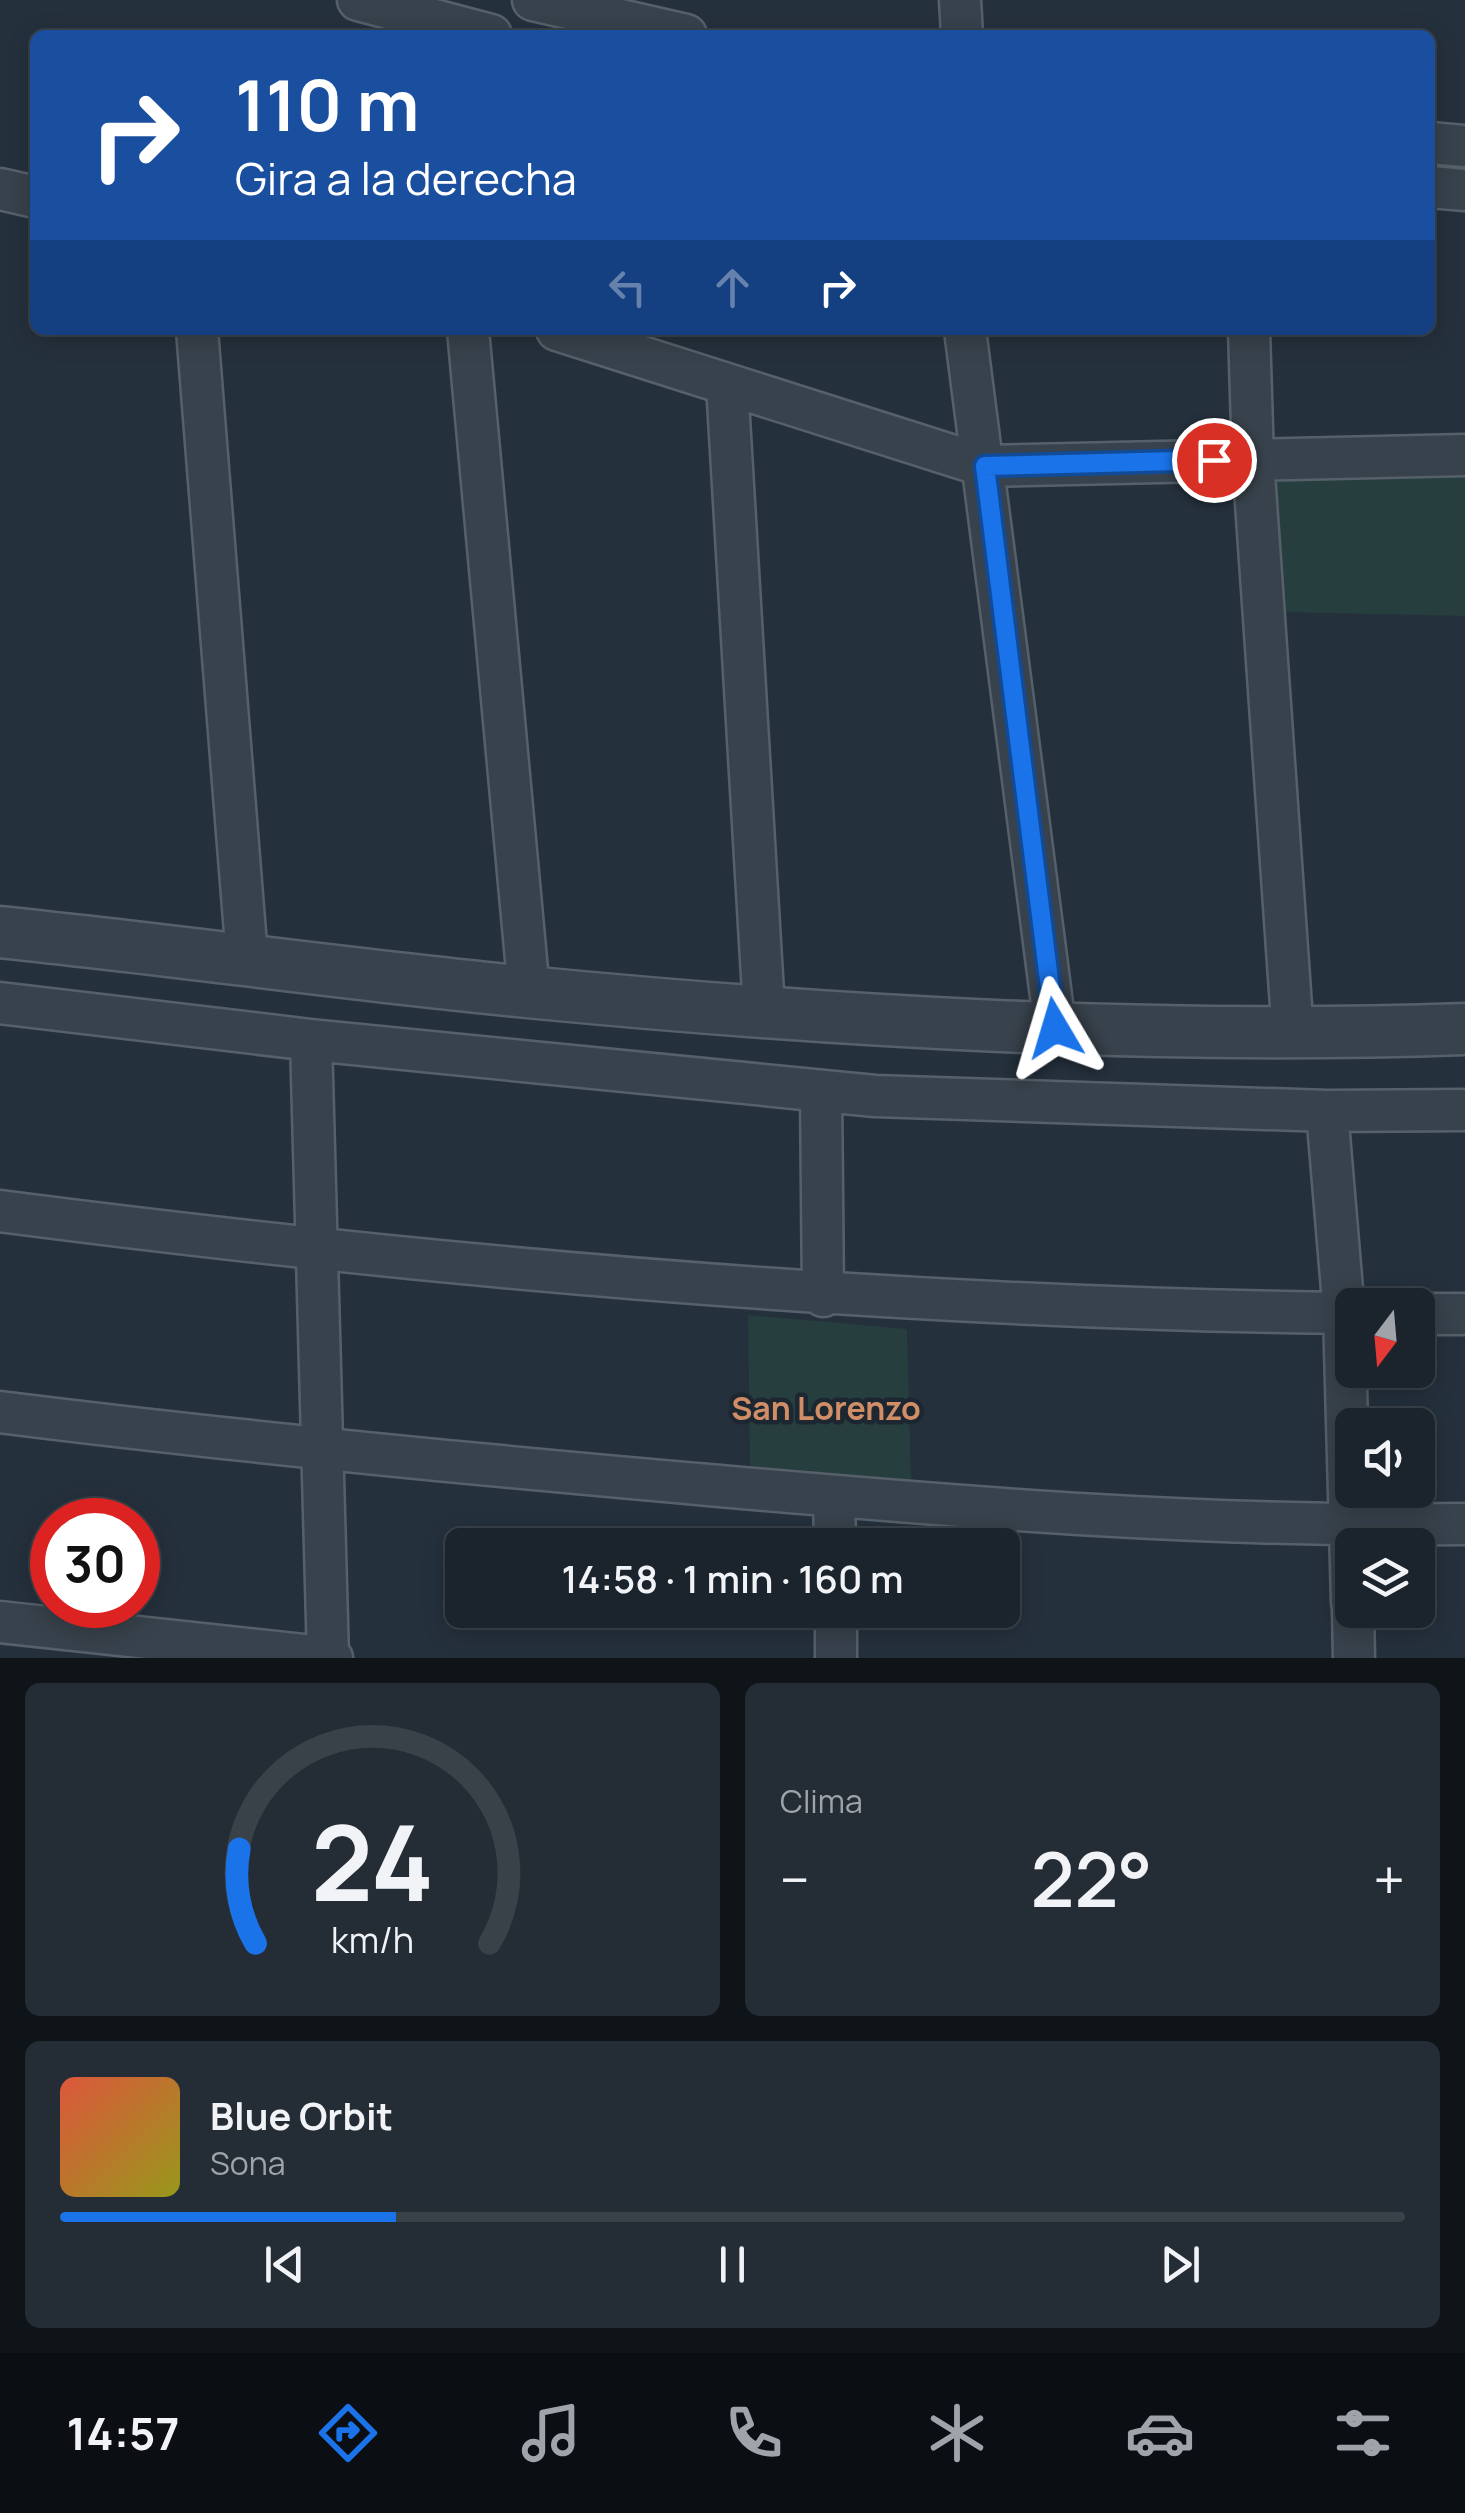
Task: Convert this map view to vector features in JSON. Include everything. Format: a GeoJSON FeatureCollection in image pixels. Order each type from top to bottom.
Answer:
{"type":"FeatureCollection","features":[{"type":"Feature","properties":{"kind":"street"},"geometry":{"type":"LineString","coordinates":[[358,0],[438,11],[480,30]]}},
{"type":"Feature","properties":{"kind":"street"},"geometry":{"type":"LineString","coordinates":[[533,0],[664,30]]}},
{"type":"Feature","properties":{"kind":"street"},"geometry":{"type":"LineString","coordinates":[[960,0],[962,30]]}},
{"type":"Feature","properties":{"kind":"street"},"geometry":{"type":"LineString","coordinates":[[1435,143],[1465,146]]}},
{"type":"Feature","properties":{"kind":"street"},"geometry":{"type":"LineString","coordinates":[[1435,187],[1465,190]]}},
{"type":"Feature","properties":{"kind":"street"},"geometry":{"type":"LineString","coordinates":[[0,189],[30,197]]}},
{"type":"Feature","properties":{"kind":"street"},"geometry":{"type":"LineString","coordinates":[[198,335],[248,958]]}},
{"type":"Feature","properties":{"kind":"street"},"geometry":{"type":"LineString","coordinates":[[468,335],[529,992]]}},
{"type":"Feature","properties":{"kind":"street"},"geometry":{"type":"LineString","coordinates":[[572,335],[985,466],[1465,455]]}},
{"type":"Feature","properties":{"kind":"street"},"geometry":{"type":"LineString","coordinates":[[967,335],[1055,1028]]}},
{"type":"Feature","properties":{"kind":"street"},"geometry":{"type":"LineString","coordinates":[[1249,335],[1252,460],[1293,1035]]}},
{"type":"Feature","properties":{"kind":"street"},"geometry":{"type":"LineString","coordinates":[[727,384],[764,1010]]}},
{"type":"Feature","properties":{"kind":"street"},"geometry":{"type":"LineString","coordinates":[[0,932],[529,992],[764,1010],[1055,1028],[1293,1035],[1465,1029]]}},
{"type":"Feature","properties":{"kind":"street"},"geometry":{"type":"LineString","coordinates":[[0,1004],[311,1040],[821,1091],[1327,1111],[1465,1110]]}},
{"type":"Feature","properties":{"kind":"street"},"geometry":{"type":"LineString","coordinates":[[0,1622],[330,1658],[311,1040]]}},
{"type":"Feature","properties":{"kind":"street"},"geometry":{"type":"LineString","coordinates":[[821,1091],[823,1296]]}},
{"type":"Feature","properties":{"kind":"street"},"geometry":{"type":"LineString","coordinates":[[1327,1111],[1345,1288]]}},
{"type":"Feature","properties":{"kind":"street"},"geometry":{"type":"LineString","coordinates":[[0,1211],[317,1252],[823,1296],[1335,1313]]}},
{"type":"Feature","properties":{"kind":"street"},"geometry":{"type":"LineString","coordinates":[[1435,1314],[1465,1314]]}},
{"type":"Feature","properties":{"kind":"street"},"geometry":{"type":"LineString","coordinates":[[1349,1388],[1350,1526]]}},
{"type":"Feature","properties":{"kind":"street"},"geometry":{"type":"LineString","coordinates":[[0,1412],[322,1451],[1016,1512],[1350,1526],[1465,1524]]}},
{"type":"Feature","properties":{"kind":"street"},"geometry":{"type":"LineString","coordinates":[[834,1496],[835,1528]]}},
{"type":"Feature","properties":{"kind":"street"},"geometry":{"type":"LineString","coordinates":[[836,1628],[836,1658]]}},
{"type":"Feature","properties":{"kind":"street"},"geometry":{"type":"LineString","coordinates":[[1353,1628],[1354,1658]]}},
{"type":"Feature","properties":{"kind":"green space"},"geometry":{"type":"Polygon","coordinates":[[[1465,476],[1465,616],[1285,612],[1275,479],[1465,476]]]}},
{"type":"Feature","properties":{"kind":"green space"},"geometry":{"type":"Polygon","coordinates":[[[748,1315],[907,1329],[911,1481],[750,1470],[748,1315]]]}},
{"type":"Feature","properties":{"kind":"district","name":"San Lorenzo"},"geometry":{"type":"Point","coordinates":[826,1408]}},
{"type":"Feature","properties":{"kind":"route"},"geometry":{"type":"LineString","coordinates":[[1055,1028],[985,466],[1214,460]]}}]}
